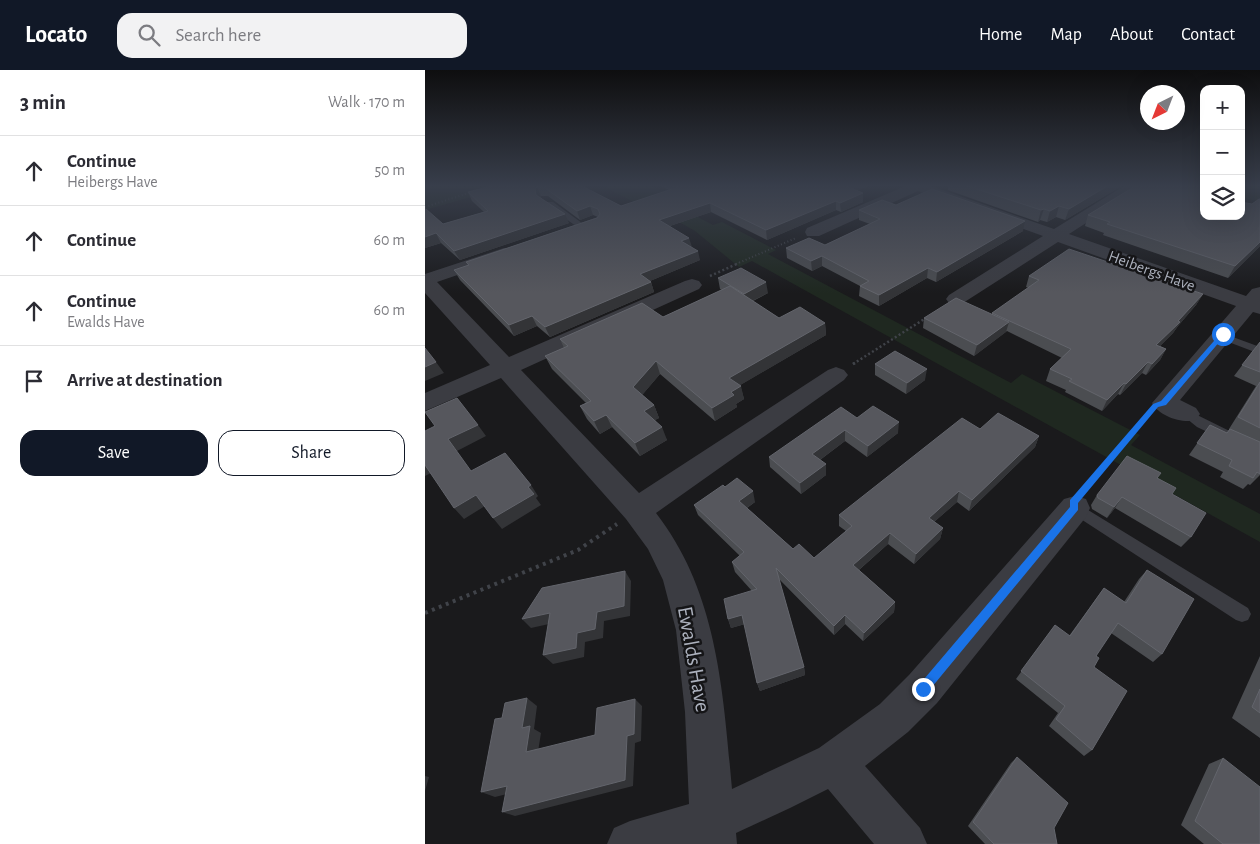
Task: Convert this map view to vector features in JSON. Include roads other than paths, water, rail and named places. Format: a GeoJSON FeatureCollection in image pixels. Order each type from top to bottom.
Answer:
{"type":"FeatureCollection","features":[{"type":"Feature","properties":{"kind":"street","name":"Heibergs Have"},"geometry":{"type":"LineString","coordinates":[[813,232],[837,221]]}},
{"type":"Feature","properties":{"kind":"street","name":"Heibergs Have"},"geometry":{"type":"LineString","coordinates":[[1018,221],[1256,301],[1222,336],[1164,403],[1187,414]]}},
{"type":"Feature","properties":{"kind":"street"},"geometry":{"type":"LineString","coordinates":[[956,299],[1078,221]]}},
{"type":"Feature","properties":{"kind":"street"},"geometry":{"type":"LineString","coordinates":[[560,234],[588,224]]}},
{"type":"Feature","properties":{"kind":"street","name":"Ewalds Have"},"geometry":{"type":"LineString","coordinates":[[523,246],[425,280],[637,510],[659,540],[679,579],[694,630],[705,712],[713,832]]}},
{"type":"Feature","properties":{"kind":"street"},"geometry":{"type":"LineString","coordinates":[[425,403],[692,285]]}},
{"type":"Feature","properties":{"kind":"street"},"geometry":{"type":"LineString","coordinates":[[637,510],[835,375]]}},
{"type":"Feature","properties":{"kind":"street"},"geometry":{"type":"LineString","coordinates":[[629,844],[713,832],[775,793],[834,763],[893,718],[914,699],[1075,508]]}},
{"type":"Feature","properties":{"kind":"street"},"geometry":{"type":"LineString","coordinates":[[834,763],[904,844]]}},
{"type":"Feature","properties":{"kind":"lane"},"geometry":{"type":"LineString","coordinates":[[583,221],[588,224]]}},
{"type":"Feature","properties":{"kind":"lane"},"geometry":{"type":"LineString","coordinates":[[1222,336],[1260,351]]}},
{"type":"Feature","properties":{"kind":"lane"},"geometry":{"type":"LineString","coordinates":[[1187,414],[1202,424],[1260,452]]}},
{"type":"Feature","properties":{"kind":"lane"},"geometry":{"type":"LineString","coordinates":[[1075,508],[1242,614]]}}]}
